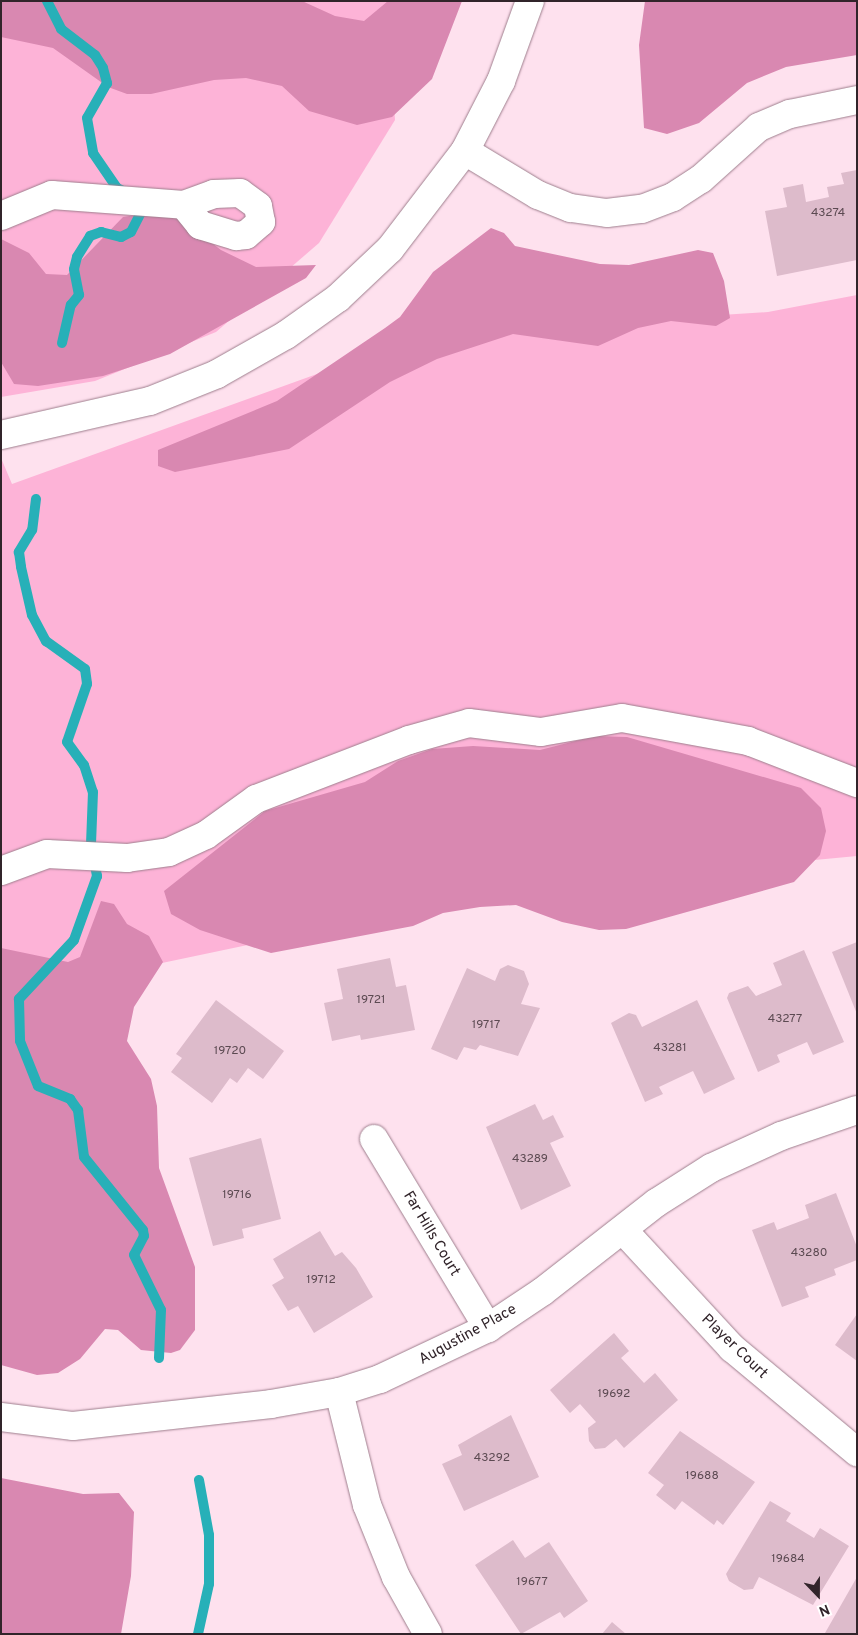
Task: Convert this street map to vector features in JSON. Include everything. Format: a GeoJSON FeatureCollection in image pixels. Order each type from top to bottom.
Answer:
{"type":"FeatureCollection","features":[{"type":"Feature","properties":{"kind":"street"},"geometry":{"type":"LineString","coordinates":[[1,435],[150,401],[217,374],[286,336],[338,298],[390,249],[465,151],[501,81],[530,1]]}},
{"type":"Feature","properties":{"kind":"street"},"geometry":{"type":"LineString","coordinates":[[465,151],[538,195],[571,208],[607,213],[642,209],[673,197],[702,179],[759,128],[790,114],[857,100]]}},
{"type":"Feature","properties":{"kind":"street"},"geometry":{"type":"LineString","coordinates":[[1,216],[52,195],[178,204]]}},
{"type":"Feature","properties":{"kind":"street"},"geometry":{"type":"LineString","coordinates":[[1,871],[32,857],[62,854],[127,858],[187,845],[256,799],[409,740],[469,723],[541,732],[622,718],[748,741],[857,783]]}},
{"type":"Feature","properties":{"kind":"street","name":"Augustine Place"},"geometry":{"type":"LineString","coordinates":[[1,1417],[73,1426],[339,1392],[436,1356],[488,1328],[711,1168],[781,1136],[857,1110]]}},
{"type":"Feature","properties":{"kind":"street","name":"Far Hills Court"},"geometry":{"type":"LineString","coordinates":[[374,1139],[488,1328]]}},
{"type":"Feature","properties":{"kind":"street","name":"Player Court"},"geometry":{"type":"LineString","coordinates":[[623,1230],[732,1348],[857,1452]]}},
{"type":"Feature","properties":{"kind":"street"},"geometry":{"type":"LineString","coordinates":[[339,1392],[367,1505],[396,1577],[428,1634]]}},
{"type":"Feature","properties":{"kind":"shaded area"},"geometry":{"type":"Polygon","coordinates":[[[1,1],[387,1],[395,120],[319,243],[216,332],[95,381],[1,397],[1,1]]]}},
{"type":"Feature","properties":{"kind":"shaded area"},"geometry":{"type":"Polygon","coordinates":[[[1,1],[302,1],[335,16],[364,21],[388,1],[462,1],[432,79],[392,117],[357,125],[309,111],[282,86],[246,78],[214,80],[151,94],[127,94],[108,87],[53,48],[1,37],[1,1]]]}},
{"type":"Feature","properties":{"kind":"shaded area"},"geometry":{"type":"Polygon","coordinates":[[[645,1],[857,1],[857,55],[786,67],[747,83],[699,123],[667,134],[644,128],[639,45],[645,1]]]}},
{"type":"Feature","properties":{"kind":"shaded area"},"geometry":{"type":"Polygon","coordinates":[[[168,210],[221,250],[256,267],[316,265],[306,278],[170,354],[103,376],[38,386],[14,384],[1,362],[1,239],[29,253],[46,274],[67,275],[123,217],[168,210]]]}},
{"type":"Feature","properties":{"kind":"shaded area"},"geometry":{"type":"Polygon","coordinates":[[[491,228],[504,233],[515,246],[600,264],[629,265],[698,250],[713,253],[724,281],[730,318],[716,326],[671,321],[638,328],[598,346],[513,334],[437,359],[390,382],[289,449],[175,472],[158,466],[158,450],[277,401],[385,328],[400,317],[433,272],[491,228]]]}},
{"type":"Feature","properties":{"kind":"shaded area"},"geometry":{"type":"Polygon","coordinates":[[[857,295],[857,856],[518,888],[81,980],[1,985],[1,458],[12,484],[411,340],[532,327],[768,312],[857,295]]]}},
{"type":"Feature","properties":{"kind":"shaded area"},"geometry":{"type":"Polygon","coordinates":[[[595,736],[627,737],[801,788],[821,808],[826,831],[820,855],[794,882],[626,929],[599,930],[562,922],[516,905],[480,907],[443,913],[413,926],[271,953],[200,930],[171,914],[164,891],[265,811],[365,782],[398,761],[432,749],[473,746],[540,750],[595,736]]]}},
{"type":"Feature","properties":{"kind":"shaded area"},"geometry":{"type":"Polygon","coordinates":[[[101,901],[114,904],[127,924],[149,936],[163,962],[134,1007],[127,1041],[151,1079],[157,1106],[159,1168],[195,1267],[195,1330],[180,1350],[171,1353],[141,1350],[118,1330],[105,1329],[80,1359],[58,1373],[37,1375],[1,1365],[1,948],[68,962],[80,957],[101,901]]]}},
{"type":"Feature","properties":{"kind":"shaded area"},"geometry":{"type":"Polygon","coordinates":[[[1,1478],[83,1494],[119,1493],[134,1512],[131,1576],[121,1634],[1,1634],[1,1478]]]}},
{"type":"Feature","properties":{"kind":"building"},"geometry":{"type":"Polygon","coordinates":[[[857,170],[857,260],[777,276],[765,211],[787,207],[783,188],[803,184],[806,202],[829,197],[827,187],[844,184],[841,173],[857,170]]]}},
{"type":"Feature","properties":{"kind":"building"},"geometry":{"type":"Polygon","coordinates":[[[857,942],[857,1014],[832,952],[857,942]]]}},
{"type":"Feature","properties":{"kind":"building"},"geometry":{"type":"Polygon","coordinates":[[[804,950],[844,1042],[813,1055],[807,1042],[777,1055],[780,1062],[758,1072],[727,998],[729,993],[748,986],[756,996],[782,985],[773,963],[804,950]]]}},
{"type":"Feature","properties":{"kind":"building"},"geometry":{"type":"Polygon","coordinates":[[[390,958],[396,987],[406,985],[415,1030],[361,1040],[360,1035],[332,1041],[324,1003],[343,999],[337,969],[390,958]]]}},
{"type":"Feature","properties":{"kind":"building"},"geometry":{"type":"Polygon","coordinates":[[[508,965],[524,971],[529,984],[521,1004],[540,1008],[518,1056],[480,1045],[476,1050],[464,1047],[457,1060],[431,1049],[467,968],[495,981],[500,969],[508,965]]]}},
{"type":"Feature","properties":{"kind":"building"},"geometry":{"type":"Polygon","coordinates":[[[216,1000],[284,1051],[263,1079],[248,1068],[237,1083],[230,1078],[212,1103],[171,1072],[182,1058],[176,1054],[216,1000]]]}},
{"type":"Feature","properties":{"kind":"building"},"geometry":{"type":"Polygon","coordinates":[[[697,1000],[735,1079],[704,1094],[693,1071],[659,1087],[663,1094],[645,1102],[611,1023],[629,1013],[636,1015],[642,1027],[697,1000]]]}},
{"type":"Feature","properties":{"kind":"building"},"geometry":{"type":"Polygon","coordinates":[[[535,1104],[543,1120],[553,1115],[564,1137],[550,1143],[571,1186],[521,1210],[486,1127],[535,1104]]]}},
{"type":"Feature","properties":{"kind":"building"},"geometry":{"type":"Polygon","coordinates":[[[261,1138],[281,1219],[242,1229],[244,1238],[213,1246],[189,1158],[261,1138]]]}},
{"type":"Feature","properties":{"kind":"building"},"geometry":{"type":"Polygon","coordinates":[[[836,1193],[857,1247],[857,1260],[834,1269],[836,1275],[805,1287],[809,1297],[782,1307],[752,1230],[774,1222],[777,1230],[809,1218],[805,1205],[836,1193]]]}},
{"type":"Feature","properties":{"kind":"building"},"geometry":{"type":"Polygon","coordinates":[[[320,1231],[335,1256],[342,1252],[356,1268],[373,1297],[314,1333],[298,1306],[288,1311],[272,1285],[284,1278],[273,1259],[320,1231]]]}},
{"type":"Feature","properties":{"kind":"building"},"geometry":{"type":"Polygon","coordinates":[[[857,1314],[857,1361],[835,1345],[857,1314]]]}},
{"type":"Feature","properties":{"kind":"building"},"geometry":{"type":"Polygon","coordinates":[[[614,1333],[629,1351],[621,1358],[644,1383],[655,1373],[678,1400],[624,1448],[616,1439],[605,1448],[595,1449],[589,1441],[588,1428],[596,1422],[580,1404],[570,1413],[550,1390],[614,1333]]]}},
{"type":"Feature","properties":{"kind":"building"},"geometry":{"type":"Polygon","coordinates":[[[511,1415],[539,1477],[464,1511],[442,1464],[462,1455],[458,1445],[511,1415]]]}},
{"type":"Feature","properties":{"kind":"building"},"geometry":{"type":"Polygon","coordinates":[[[680,1431],[755,1482],[723,1525],[717,1520],[714,1525],[682,1501],[675,1510],[656,1495],[664,1485],[648,1473],[680,1431]]]}},
{"type":"Feature","properties":{"kind":"building"},"geometry":{"type":"Polygon","coordinates":[[[770,1501],[791,1513],[786,1521],[814,1538],[820,1528],[849,1546],[813,1605],[759,1577],[753,1589],[744,1590],[729,1581],[726,1574],[770,1501]]]}},
{"type":"Feature","properties":{"kind":"building"},"geometry":{"type":"Polygon","coordinates":[[[513,1540],[525,1558],[549,1542],[588,1601],[564,1618],[560,1612],[521,1634],[475,1565],[513,1540]]]}},
{"type":"Feature","properties":{"kind":"building"},"geometry":{"type":"Polygon","coordinates":[[[857,1577],[857,1634],[826,1634],[825,1633],[857,1577]]]}},
{"type":"Feature","properties":{"kind":"building"},"geometry":{"type":"Polygon","coordinates":[[[612,1622],[626,1634],[602,1634],[612,1622]]]}},
{"type":"Feature","properties":{"kind":"waterway"},"geometry":{"type":"LineString","coordinates":[[47,1],[61,29],[95,55],[103,68],[107,83],[87,118],[93,153],[117,188],[127,193]]}},
{"type":"Feature","properties":{"kind":"waterway"},"geometry":{"type":"LineString","coordinates":[[62,343],[71,305],[79,295],[74,269],[77,257],[90,236],[101,232],[121,237],[131,232],[142,210],[139,203]]}},
{"type":"Feature","properties":{"kind":"waterway"},"geometry":{"type":"LineString","coordinates":[[36,499],[32,530],[19,552],[21,567],[32,615],[46,641],[85,669],[87,684],[67,742],[84,765],[93,792],[91,845],[97,876],[74,940],[19,999],[20,1041],[38,1086],[70,1099],[78,1110],[84,1157],[143,1230],[144,1236],[134,1255],[161,1310],[159,1358]]}},
{"type":"Feature","properties":{"kind":"waterway"},"geometry":{"type":"LineString","coordinates":[[198,1634],[209,1584],[209,1535],[199,1480]]}}]}
